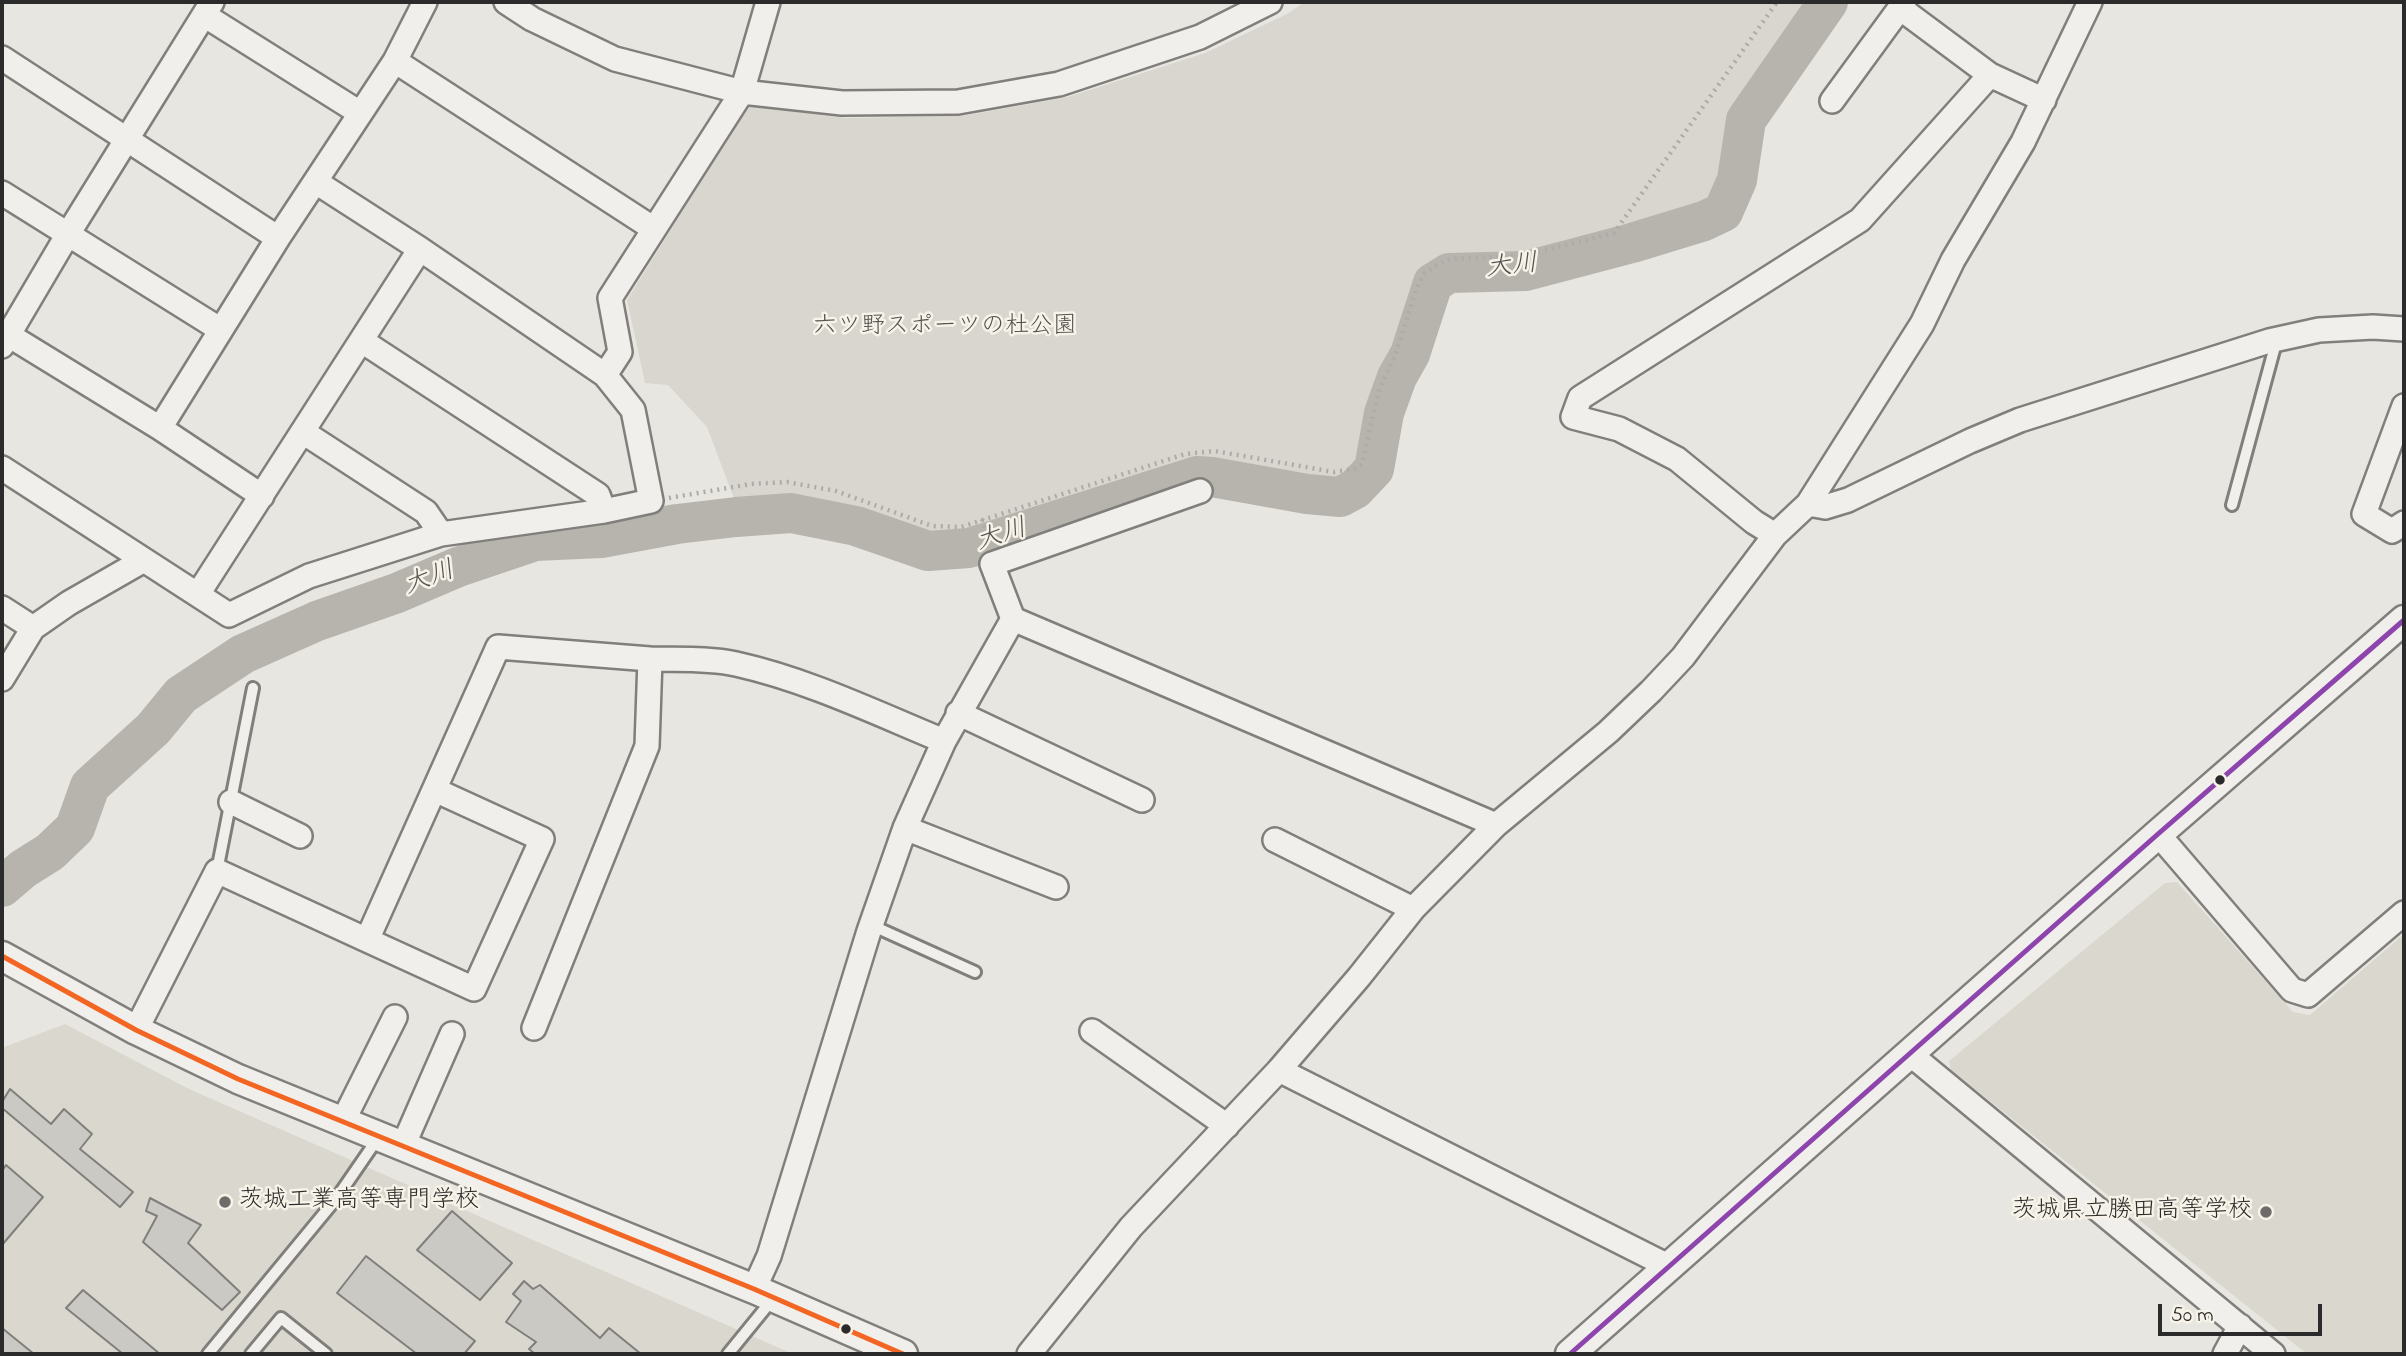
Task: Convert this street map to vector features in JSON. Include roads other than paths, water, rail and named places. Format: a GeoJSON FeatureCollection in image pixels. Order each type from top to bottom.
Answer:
{"type":"FeatureCollection","features":[{"type":"Feature","properties":{"kind":"street"},"geometry":{"type":"LineString","coordinates":[[160,428],[278,238],[395,61],[425,2]]}},
{"type":"Feature","properties":{"kind":"street"},"geometry":{"type":"LineString","coordinates":[[506,2],[532,19],[615,59],[742,92],[842,103],[958,102],[1059,84],[1200,37],[1270,2]]}},
{"type":"Feature","properties":{"kind":"street"},"geometry":{"type":"LineString","coordinates":[[604,375],[620,352],[610,298],[742,92],[768,2]]}},
{"type":"Feature","properties":{"kind":"street"},"geometry":{"type":"LineString","coordinates":[[1029,1354],[1131,1227],[1279,1070],[1413,909],[1496,825],[1608,732],[1651,691],[1683,657],[1775,535],[1808,504],[1922,324],[1953,260],[2023,142],[2090,2]]}},
{"type":"Feature","properties":{"kind":"street"},"geometry":{"type":"LineString","coordinates":[[1832,101],[1902,5],[1990,75],[2044,100]]}},
{"type":"Feature","properties":{"kind":"street"},"geometry":{"type":"LineString","coordinates":[[262,495],[160,428],[4,337],[208,8],[360,113]]}},
{"type":"Feature","properties":{"kind":"street"},"geometry":{"type":"LineString","coordinates":[[2,58],[278,238]]}},
{"type":"Feature","properties":{"kind":"street"},"geometry":{"type":"LineString","coordinates":[[395,61],[654,229]]}},
{"type":"Feature","properties":{"kind":"street"},"geometry":{"type":"LineString","coordinates":[[1775,535],[1754,522],[1677,459],[1619,429],[1573,418],[1580,398],[1860,220],[1990,75]]}},
{"type":"Feature","properties":{"kind":"street"},"geometry":{"type":"LineString","coordinates":[[2,468],[229,615],[309,576],[441,534],[651,502],[633,410],[604,375],[420,249],[316,182]]}},
{"type":"Feature","properties":{"kind":"street"},"geometry":{"type":"LineString","coordinates":[[2,193],[221,330]]}},
{"type":"Feature","properties":{"kind":"street"},"geometry":{"type":"LineString","coordinates":[[198,594],[420,249]]}},
{"type":"Feature","properties":{"kind":"street"},"geometry":{"type":"LineString","coordinates":[[1808,504],[1825,507],[1848,500],[2020,420],[2277,339],[2319,330],[2373,327],[2404,329]]}},
{"type":"Feature","properties":{"kind":"street"},"geometry":{"type":"LineString","coordinates":[[362,341],[598,495],[604,511]]}},
{"type":"Feature","properties":{"kind":"street"},"geometry":{"type":"LineString","coordinates":[[2404,406],[2364,514],[2392,531],[2404,523]]}},
{"type":"Feature","properties":{"kind":"street"},"geometry":{"type":"LineString","coordinates":[[303,432],[426,512],[441,534]]}},
{"type":"Feature","properties":{"kind":"street"},"geometry":{"type":"LineString","coordinates":[[1200,491],[992,564],[1013,620],[1496,825]]}},
{"type":"Feature","properties":{"kind":"street"},"geometry":{"type":"LineString","coordinates":[[2,679],[33,628],[69,603],[144,560]]}},
{"type":"Feature","properties":{"kind":"street"},"geometry":{"type":"LineString","coordinates":[[2,608],[33,628]]}},
{"type":"Feature","properties":{"kind":"street"},"geometry":{"type":"LineString","coordinates":[[764,1293],[773,1244],[871,925],[905,828],[958,713],[1013,620]]}},
{"type":"Feature","properties":{"kind":"street"},"geometry":{"type":"LineString","coordinates":[[1570,1354],[2404,620]]}},
{"type":"Feature","properties":{"kind":"street"},"geometry":{"type":"LineString","coordinates":[[367,940],[498,648],[736,664],[815,688],[944,741]]}},
{"type":"Feature","properties":{"kind":"street"},"geometry":{"type":"LineString","coordinates":[[534,1028],[646,746],[650,659]]}},
{"type":"Feature","properties":{"kind":"street"},"geometry":{"type":"LineString","coordinates":[[958,713],[1142,800]]}},
{"type":"Feature","properties":{"kind":"street"},"geometry":{"type":"LineString","coordinates":[[136,1030],[217,871],[474,989],[542,839],[435,790]]}},
{"type":"Feature","properties":{"kind":"street"},"geometry":{"type":"LineString","coordinates":[[231,802],[300,836]]}},
{"type":"Feature","properties":{"kind":"street"},"geometry":{"type":"LineString","coordinates":[[905,828],[1056,887]]}},
{"type":"Feature","properties":{"kind":"street"},"geometry":{"type":"LineString","coordinates":[[2158,834],[2292,990],[2308,995],[2404,913]]}},
{"type":"Feature","properties":{"kind":"street"},"geometry":{"type":"LineString","coordinates":[[1275,840],[1413,909]]}},
{"type":"Feature","properties":{"kind":"street"},"geometry":{"type":"LineString","coordinates":[[2,956],[136,1030],[239,1079],[764,1293],[903,1354]]}},
{"type":"Feature","properties":{"kind":"street"},"geometry":{"type":"LineString","coordinates":[[343,1121],[395,1017]]}},
{"type":"Feature","properties":{"kind":"street"},"geometry":{"type":"LineString","coordinates":[[1093,1031],[1227,1126]]}},
{"type":"Feature","properties":{"kind":"street"},"geometry":{"type":"LineString","coordinates":[[392,1141],[452,1034]]}},
{"type":"Feature","properties":{"kind":"street"},"geometry":{"type":"LineString","coordinates":[[1910,1054],[2273,1354]]}},
{"type":"Feature","properties":{"kind":"street"},"geometry":{"type":"LineString","coordinates":[[1279,1070],[1670,1267]]}},
{"type":"Feature","properties":{"kind":"street"},"geometry":{"type":"LineString","coordinates":[[2225,1354],[2240,1326]]}},
{"type":"Feature","properties":{"kind":"lane"},"geometry":{"type":"LineString","coordinates":[[2232,505],[2277,339]]}},
{"type":"Feature","properties":{"kind":"lane"},"geometry":{"type":"LineString","coordinates":[[217,871],[253,688]]}},
{"type":"Feature","properties":{"kind":"lane"},"geometry":{"type":"LineString","coordinates":[[871,925],[975,972]]}},
{"type":"Feature","properties":{"kind":"lane"},"geometry":{"type":"LineString","coordinates":[[208,1354],[336,1199],[392,1141]]}},
{"type":"Feature","properties":{"kind":"lane"},"geometry":{"type":"LineString","coordinates":[[729,1354],[764,1293]]}},
{"type":"Feature","properties":{"kind":"lane"},"geometry":{"type":"LineString","coordinates":[[251,1354],[281,1318],[326,1354]]}},
{"type":"Feature","properties":{"kind":"waterway","name":"大川"},"geometry":{"type":"LineString","coordinates":[[2,887],[23,869],[50,852],[75,828],[90,786],[153,729],[181,695],[243,654],[317,621],[397,593],[458,567],[535,541],[601,538],[677,524],[791,513],[856,526],[928,551],[969,548],[1197,476],[1340,497],[1355,489],[1374,469],[1384,413],[1397,377],[1410,354],[1433,283],[1449,273],[1526,271],[1632,243],[1704,221],[1723,212],[1737,180],[1746,120],[1828,2]]}},
{"type":"Feature","properties":{"kind":"place","name":"茨城工業高等専門学校"},"geometry":{"type":"Point","coordinates":[225,1202]}},
{"type":"Feature","properties":{"kind":"place","name":"茨城県立勝田高等学校"},"geometry":{"type":"Point","coordinates":[2266,1212]}},
{"type":"Feature","properties":{"kind":"park label","name":"六ツ野スポーツの杜公園"},"geometry":{"type":"Point","coordinates":[945,328]}}]}
